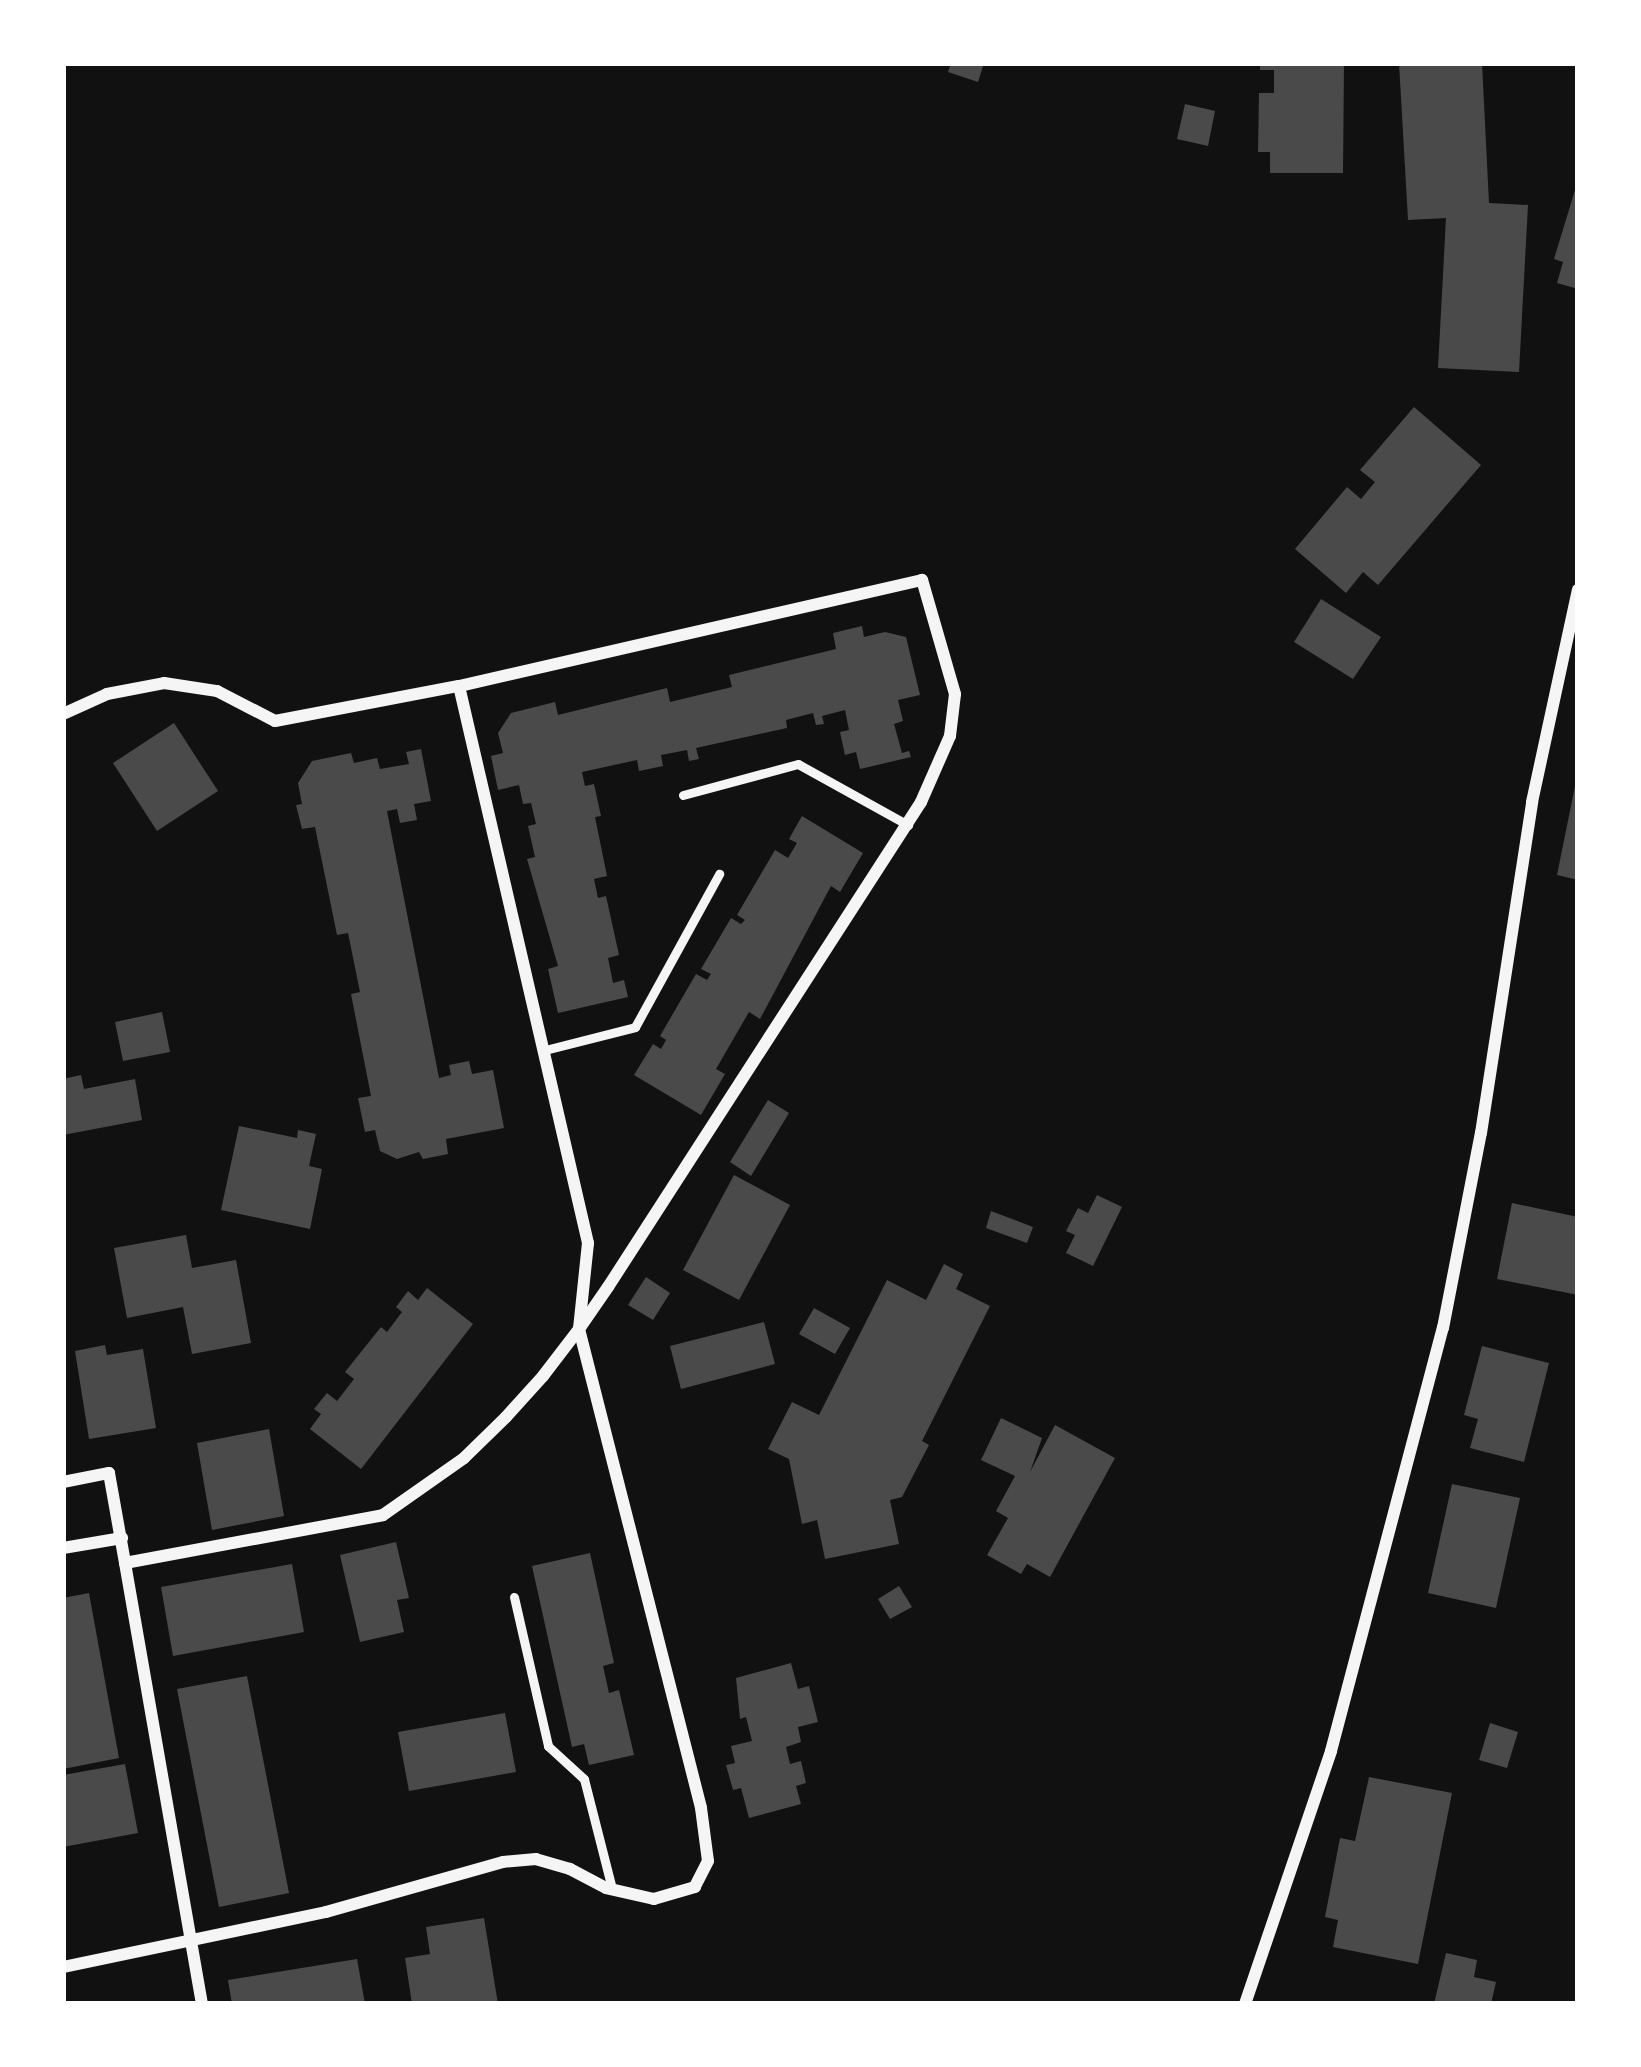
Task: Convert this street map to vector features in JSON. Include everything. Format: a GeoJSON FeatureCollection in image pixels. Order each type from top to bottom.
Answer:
{"type":"FeatureCollection","features":[{"type":"Feature","properties":{"kind":"street"},"geometry":{"type":"LineString","coordinates":[[63,714],[107,694],[164,683],[217,691],[274,722],[459,686],[922,580],[955,694],[950,736],[908,825],[579,1329],[464,1458],[383,1515],[125,1564]]}},
{"type":"Feature","properties":{"kind":"street"},"geometry":{"type":"LineString","coordinates":[[1245,2004],[1331,1751],[1443,1328],[1481,1133],[1539,765],[1578,590]]}},
{"type":"Feature","properties":{"kind":"street"},"geometry":{"type":"LineString","coordinates":[[63,1967],[326,1912],[503,1862],[536,1859],[654,1900],[695,1887],[708,1861],[701,1808],[579,1329],[588,1243],[459,686]]}},
{"type":"Feature","properties":{"kind":"street"},"geometry":{"type":"LineString","coordinates":[[63,1482],[110,1473],[202,2004]]}},
{"type":"Feature","properties":{"kind":"street"},"geometry":{"type":"LineString","coordinates":[[63,1548],[122,1538]]}},
{"type":"Feature","properties":{"kind":"lane"},"geometry":{"type":"LineString","coordinates":[[683,795],[797,764],[908,825]]}},
{"type":"Feature","properties":{"kind":"lane"},"geometry":{"type":"LineString","coordinates":[[545,1050],[635,1028],[719,874]]}},
{"type":"Feature","properties":{"kind":"lane"},"geometry":{"type":"LineString","coordinates":[[514,1597],[548,1746],[584,1779],[612,1889]]}},
{"type":"Feature","properties":{"kind":"building"},"geometry":{"type":"Polygon","coordinates":[[[951,63],[984,63],[978,82],[948,72],[951,63]]]}},
{"type":"Feature","properties":{"kind":"building"},"geometry":{"type":"Polygon","coordinates":[[[1260,63],[1344,63],[1343,173],[1270,173],[1270,152],[1258,152],[1259,93],[1274,93],[1274,70],[1260,70],[1260,63]]]}},
{"type":"Feature","properties":{"kind":"building"},"geometry":{"type":"Polygon","coordinates":[[[1399,63],[1482,63],[1489,203],[1528,205],[1519,372],[1438,368],[1446,218],[1408,220],[1399,63]]]}},
{"type":"Feature","properties":{"kind":"building"},"geometry":{"type":"Polygon","coordinates":[[[1185,104],[1215,111],[1208,146],[1177,139],[1185,104]]]}},
{"type":"Feature","properties":{"kind":"building"},"geometry":{"type":"Polygon","coordinates":[[[1578,180],[1578,289],[1557,283],[1563,262],[1554,259],[1578,180]]]}},
{"type":"Feature","properties":{"kind":"building"},"geometry":{"type":"Polygon","coordinates":[[[1414,407],[1481,465],[1378,585],[1363,572],[1346,593],[1295,549],[1347,487],[1361,499],[1375,482],[1360,470],[1414,407]]]}},
{"type":"Feature","properties":{"kind":"building"},"geometry":{"type":"Polygon","coordinates":[[[1321,599],[1381,637],[1353,679],[1294,642],[1321,599]]]}},
{"type":"Feature","properties":{"kind":"building"},"geometry":{"type":"Polygon","coordinates":[[[862,626],[864,637],[885,632],[906,637],[920,695],[898,700],[903,721],[894,724],[902,753],[909,751],[911,757],[860,769],[856,752],[845,755],[840,732],[849,730],[845,710],[822,716],[824,724],[816,725],[813,713],[786,720],[787,728],[696,748],[699,759],[689,761],[687,750],[661,755],[663,766],[639,771],[637,760],[582,772],[585,786],[594,784],[601,816],[595,817],[607,876],[594,879],[598,898],[606,896],[619,955],[608,958],[613,983],[624,980],[628,997],[558,1013],[548,969],[558,966],[527,859],[535,857],[528,826],[536,824],[531,803],[523,804],[519,785],[498,790],[491,756],[503,753],[498,733],[511,713],[555,702],[558,715],[667,688],[670,702],[732,687],[729,675],[836,649],[833,633],[862,626]]]}},
{"type":"Feature","properties":{"kind":"building"},"geometry":{"type":"Polygon","coordinates":[[[174,723],[218,791],[157,831],[113,763],[174,723]]]}},
{"type":"Feature","properties":{"kind":"building"},"geometry":{"type":"Polygon","coordinates":[[[421,749],[431,801],[414,804],[417,820],[400,823],[397,809],[387,811],[439,1078],[451,1075],[449,1065],[469,1061],[472,1074],[493,1070],[504,1128],[446,1139],[448,1154],[423,1159],[419,1152],[397,1159],[380,1151],[375,1130],[365,1132],[358,1098],[371,1096],[351,994],[360,992],[348,933],[337,935],[315,827],[302,829],[296,805],[302,804],[298,783],[312,761],[351,753],[354,763],[377,758],[380,769],[409,764],[406,752],[421,749]]]}},
{"type":"Feature","properties":{"kind":"building"},"geometry":{"type":"Polygon","coordinates":[[[1578,781],[1578,880],[1557,875],[1578,781]]]}},
{"type":"Feature","properties":{"kind":"building"},"geometry":{"type":"Polygon","coordinates":[[[802,816],[863,853],[840,892],[831,886],[760,1019],[749,1012],[716,1069],[725,1074],[701,1115],[634,1075],[653,1044],[661,1049],[666,1040],[660,1036],[696,974],[707,980],[711,974],[701,969],[731,918],[741,924],[745,920],[737,915],[775,850],[788,858],[797,843],[789,839],[802,816]]]}},
{"type":"Feature","properties":{"kind":"building"},"geometry":{"type":"Polygon","coordinates":[[[162,1012],[170,1052],[123,1061],[115,1022],[162,1012]]]}},
{"type":"Feature","properties":{"kind":"building"},"geometry":{"type":"Polygon","coordinates":[[[81,1075],[84,1089],[135,1079],[142,1120],[63,1135],[63,1079],[81,1075]]]}},
{"type":"Feature","properties":{"kind":"building"},"geometry":{"type":"Polygon","coordinates":[[[768,1100],[789,1113],[751,1176],[730,1162],[768,1100]]]}},
{"type":"Feature","properties":{"kind":"building"},"geometry":{"type":"Polygon","coordinates":[[[239,1126],[297,1138],[298,1130],[316,1134],[309,1166],[322,1169],[310,1229],[221,1210],[239,1126]]]}},
{"type":"Feature","properties":{"kind":"building"},"geometry":{"type":"Polygon","coordinates":[[[734,1175],[790,1205],[739,1300],[683,1270],[734,1175]]]}},
{"type":"Feature","properties":{"kind":"building"},"geometry":{"type":"Polygon","coordinates":[[[1097,1195],[1122,1207],[1093,1266],[1066,1253],[1075,1235],[1066,1231],[1078,1208],[1088,1213],[1097,1195]]]}},
{"type":"Feature","properties":{"kind":"building"},"geometry":{"type":"Polygon","coordinates":[[[1512,1203],[1578,1217],[1578,1295],[1497,1279],[1512,1203]]]}},
{"type":"Feature","properties":{"kind":"building"},"geometry":{"type":"Polygon","coordinates":[[[991,1211],[1033,1227],[1027,1243],[986,1228],[991,1211]]]}},
{"type":"Feature","properties":{"kind":"building"},"geometry":{"type":"Polygon","coordinates":[[[186,1235],[192,1268],[236,1260],[251,1343],[192,1354],[183,1307],[127,1318],[114,1248],[186,1235]]]}},
{"type":"Feature","properties":{"kind":"building"},"geometry":{"type":"Polygon","coordinates":[[[944,1264],[963,1274],[956,1289],[990,1306],[922,1441],[929,1445],[902,1497],[890,1500],[899,1544],[825,1559],[817,1520],[802,1524],[789,1459],[768,1449],[792,1402],[819,1415],[887,1280],[926,1300],[944,1264]]]}},
{"type":"Feature","properties":{"kind":"building"},"geometry":{"type":"Polygon","coordinates":[[[646,1277],[670,1293],[653,1320],[628,1305],[646,1277]]]}},
{"type":"Feature","properties":{"kind":"building"},"geometry":{"type":"Polygon","coordinates":[[[427,1288],[473,1324],[361,1469],[310,1429],[321,1414],[314,1409],[327,1393],[337,1401],[354,1379],[345,1372],[381,1327],[387,1332],[402,1312],[396,1307],[408,1291],[418,1300],[427,1288]]]}},
{"type":"Feature","properties":{"kind":"building"},"geometry":{"type":"Polygon","coordinates":[[[814,1308],[850,1328],[835,1354],[799,1334],[814,1308]]]}},
{"type":"Feature","properties":{"kind":"building"},"geometry":{"type":"Polygon","coordinates":[[[764,1322],[775,1364],[681,1389],[670,1346],[764,1322]]]}},
{"type":"Feature","properties":{"kind":"building"},"geometry":{"type":"Polygon","coordinates":[[[105,1345],[107,1355],[143,1349],[156,1428],[89,1439],[75,1351],[105,1345]]]}},
{"type":"Feature","properties":{"kind":"building"},"geometry":{"type":"Polygon","coordinates":[[[1482,1346],[1549,1363],[1524,1462],[1470,1448],[1478,1419],[1464,1415],[1482,1346]]]}},
{"type":"Feature","properties":{"kind":"building"},"geometry":{"type":"Polygon","coordinates":[[[1001,1418],[1042,1438],[1030,1472],[1055,1425],[1115,1458],[1050,1577],[1027,1564],[1021,1574],[987,1555],[1008,1518],[996,1511],[1015,1476],[981,1460],[1001,1418]]]}},
{"type":"Feature","properties":{"kind":"building"},"geometry":{"type":"Polygon","coordinates":[[[269,1429],[284,1516],[212,1530],[197,1443],[269,1429]]]}},
{"type":"Feature","properties":{"kind":"building"},"geometry":{"type":"Polygon","coordinates":[[[1452,1484],[1520,1498],[1496,1608],[1428,1593],[1452,1484]]]}},
{"type":"Feature","properties":{"kind":"building"},"geometry":{"type":"Polygon","coordinates":[[[396,1542],[409,1598],[397,1600],[404,1632],[360,1642],[340,1555],[396,1542]]]}},
{"type":"Feature","properties":{"kind":"building"},"geometry":{"type":"Polygon","coordinates":[[[590,1553],[614,1663],[603,1666],[609,1693],[619,1690],[634,1755],[589,1765],[584,1744],[572,1747],[532,1566],[590,1553]]]}},
{"type":"Feature","properties":{"kind":"building"},"geometry":{"type":"Polygon","coordinates":[[[292,1564],[304,1632],[173,1656],[161,1587],[292,1564]]]}},
{"type":"Feature","properties":{"kind":"building"},"geometry":{"type":"Polygon","coordinates":[[[899,1586],[912,1607],[890,1619],[878,1599],[899,1586]]]}},
{"type":"Feature","properties":{"kind":"building"},"geometry":{"type":"Polygon","coordinates":[[[89,1593],[119,1758],[63,1769],[63,1598],[89,1593]]]}},
{"type":"Feature","properties":{"kind":"building"},"geometry":{"type":"Polygon","coordinates":[[[791,1663],[798,1689],[809,1686],[818,1722],[798,1727],[801,1742],[786,1747],[790,1764],[801,1761],[806,1783],[796,1786],[801,1804],[749,1818],[741,1788],[733,1790],[726,1765],[735,1763],[731,1746],[752,1741],[746,1717],[740,1719],[736,1678],[791,1663]]]}},
{"type":"Feature","properties":{"kind":"building"},"geometry":{"type":"Polygon","coordinates":[[[247,1676],[289,1893],[219,1907],[177,1689],[247,1676]]]}},
{"type":"Feature","properties":{"kind":"building"},"geometry":{"type":"Polygon","coordinates":[[[505,1713],[516,1772],[409,1791],[398,1732],[505,1713]]]}},
{"type":"Feature","properties":{"kind":"building"},"geometry":{"type":"Polygon","coordinates":[[[1490,1723],[1518,1732],[1507,1768],[1479,1760],[1490,1723]]]}},
{"type":"Feature","properties":{"kind":"building"},"geometry":{"type":"Polygon","coordinates":[[[125,1764],[138,1833],[63,1847],[63,1775],[125,1764]]]}},
{"type":"Feature","properties":{"kind":"building"},"geometry":{"type":"Polygon","coordinates":[[[1369,1777],[1452,1793],[1418,1964],[1333,1947],[1338,1920],[1325,1917],[1340,1838],[1355,1841],[1369,1777]]]}},
{"type":"Feature","properties":{"kind":"building"},"geometry":{"type":"Polygon","coordinates":[[[484,1918],[498,2004],[412,2004],[405,1958],[430,1954],[426,1927],[484,1918]]]}},
{"type":"Feature","properties":{"kind":"building"},"geometry":{"type":"Polygon","coordinates":[[[1446,1953],[1477,1960],[1474,1977],[1496,1982],[1491,2004],[1434,2004],[1446,1953]]]}},
{"type":"Feature","properties":{"kind":"building"},"geometry":{"type":"Polygon","coordinates":[[[357,1959],[365,2004],[232,2004],[228,1980],[357,1959]]]}}]}
